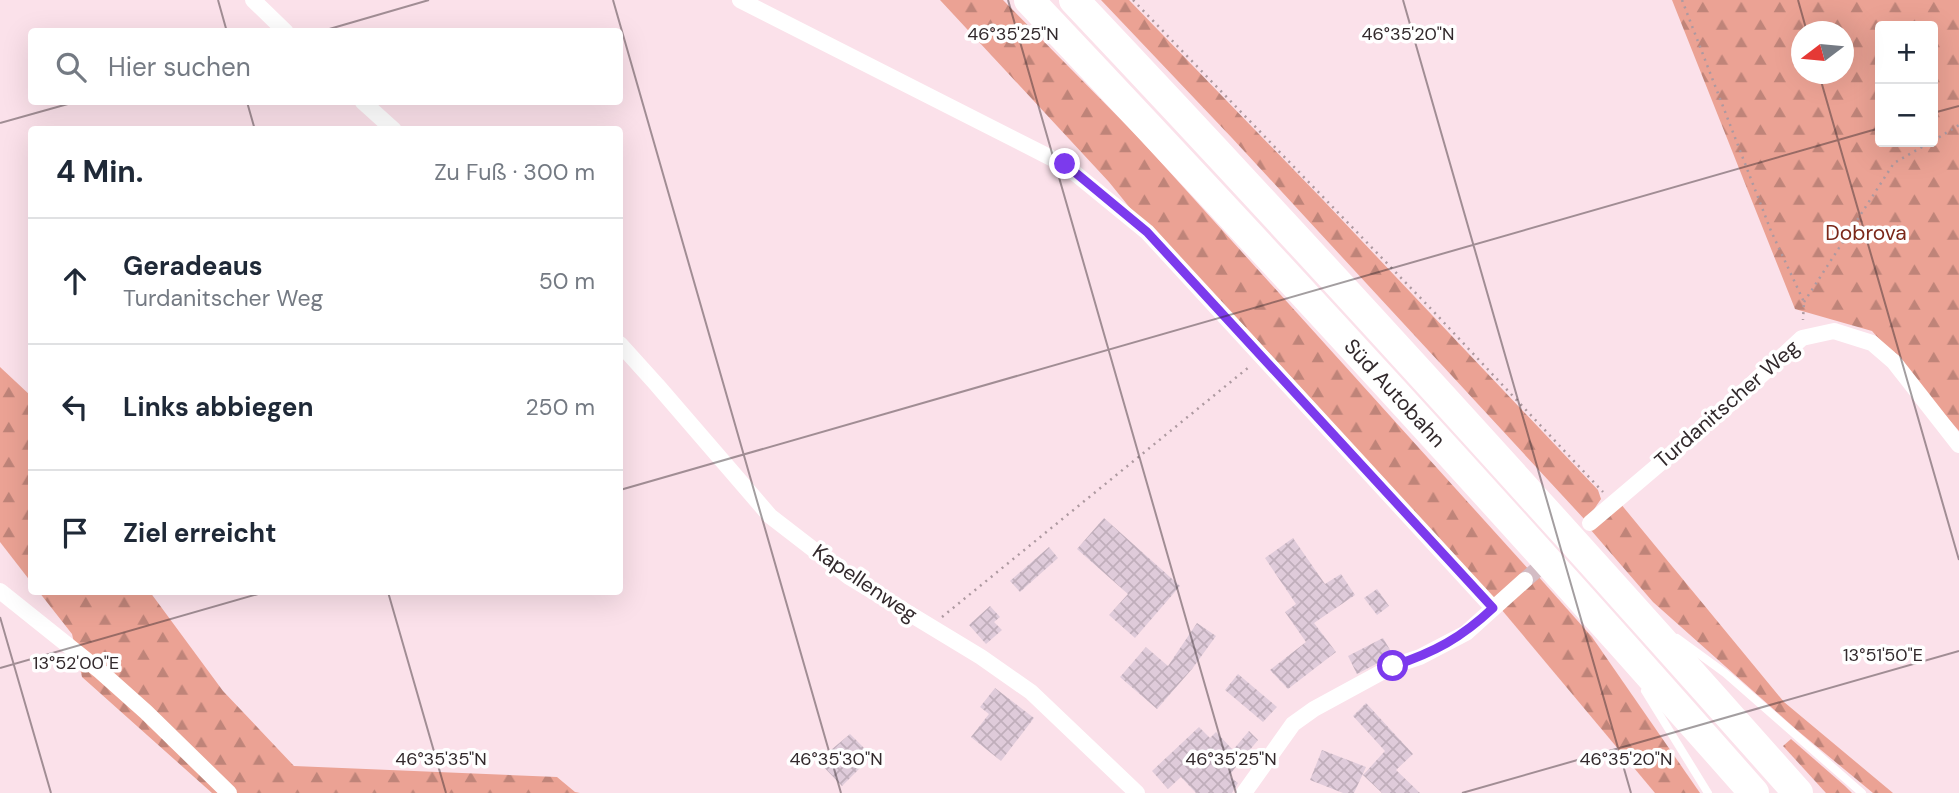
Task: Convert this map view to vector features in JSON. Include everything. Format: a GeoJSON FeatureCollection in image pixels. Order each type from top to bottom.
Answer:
{"type":"FeatureCollection","features":[{"type":"Feature","properties":{"kind":"highway","name":"Süd Autobahn"},"geometry":{"type":"LineString","coordinates":[[1029,0],[1259,244],[1604,623],[1754,793]]}},
{"type":"Feature","properties":{"kind":"highway","name":"Süd Autobahn"},"geometry":{"type":"LineString","coordinates":[[1074,0],[1291,230],[1798,793]]}},
{"type":"Feature","properties":{"kind":"street"},"geometry":{"type":"LineString","coordinates":[[253,0],[282,28]]}},
{"type":"Feature","properties":{"kind":"street"},"geometry":{"type":"LineString","coordinates":[[740,0],[1065,164],[1147,232],[1493,608]]}},
{"type":"Feature","properties":{"kind":"street"},"geometry":{"type":"LineString","coordinates":[[366,105],[390,126]]}},
{"type":"Feature","properties":{"kind":"street","name":"Turdanitscher Weg"},"geometry":{"type":"LineString","coordinates":[[1590,523],[1730,404],[1802,338],[1835,331],[1872,343],[1894,362],[1959,445]]}},
{"type":"Feature","properties":{"kind":"street","name":"Kapellenweg"},"geometry":{"type":"LineString","coordinates":[[623,347],[770,516],[849,577],[981,657],[1031,692],[1137,793]]}},
{"type":"Feature","properties":{"kind":"street"},"geometry":{"type":"LineString","coordinates":[[1244,793],[1293,724],[1314,709],[1393,666],[1420,657],[1466,633],[1525,580]]}},
{"type":"Feature","properties":{"kind":"street"},"geometry":{"type":"LineString","coordinates":[[0,591],[100,671],[229,793]]}},
{"type":"Feature","properties":{"kind":"lane"},"geometry":{"type":"LineString","coordinates":[[1626,600],[1659,624]]}},
{"type":"Feature","properties":{"kind":"lane"},"geometry":{"type":"LineString","coordinates":[[1604,623],[1631,668]]}},
{"type":"Feature","properties":{"kind":"lane"},"geometry":{"type":"LineString","coordinates":[[1670,632],[1725,673],[1862,793]]}},
{"type":"Feature","properties":{"kind":"lane"},"geometry":{"type":"LineString","coordinates":[[1638,679],[1708,793]]}},
{"type":"Feature","properties":{"kind":"path"},"geometry":{"type":"LineString","coordinates":[[1133,0],[1612,502]]}},
{"type":"Feature","properties":{"kind":"path"},"geometry":{"type":"LineString","coordinates":[[1682,0],[1771,231],[1804,302],[1802,338]]}},
{"type":"Feature","properties":{"kind":"path"},"geometry":{"type":"LineString","coordinates":[[1938,137],[1959,125]]}},
{"type":"Feature","properties":{"kind":"path"},"geometry":{"type":"LineString","coordinates":[[1804,302],[1895,163],[1922,147]]}},
{"type":"Feature","properties":{"kind":"path"},"geometry":{"type":"LineString","coordinates":[[937,631],[943,614],[1262,356]]}},
{"type":"Feature","properties":{"kind":"green space"},"geometry":{"type":"Polygon","coordinates":[[[940,0],[1003,0],[1139,138],[1530,571],[1498,600],[1490,596],[1250,332],[1143,224],[1109,182],[940,0]]]}},
{"type":"Feature","properties":{"kind":"green space"},"geometry":{"type":"Polygon","coordinates":[[[1101,0],[1129,0],[1598,490],[1601,499],[1586,521],[1232,138],[1101,0]]]}},
{"type":"Feature","properties":{"kind":"green space","name":"Dobrova"},"geometry":{"type":"Polygon","coordinates":[[[1672,0],[1959,0],[1959,431],[1872,331],[1795,309],[1672,0]]]}},
{"type":"Feature","properties":{"kind":"green space"},"geometry":{"type":"Polygon","coordinates":[[[0,367],[28,393],[28,578],[0,542],[0,367]]]}},
{"type":"Feature","properties":{"kind":"green space"},"geometry":{"type":"Polygon","coordinates":[[[1620,503],[1784,702],[1893,793],[1873,793],[1798,731],[1653,602],[1590,529],[1620,503]]]}},
{"type":"Feature","properties":{"kind":"green space"},"geometry":{"type":"Polygon","coordinates":[[[1537,575],[1592,637],[1700,793],[1655,793],[1501,609],[1537,575]]]}},
{"type":"Feature","properties":{"kind":"green space"},"geometry":{"type":"Polygon","coordinates":[[[41,595],[152,595],[223,691],[294,766],[557,777],[580,793],[212,793],[82,677],[72,634],[41,595]]]}},
{"type":"Feature","properties":{"kind":"green space"},"geometry":{"type":"Polygon","coordinates":[[[1791,739],[1852,793],[1826,793],[1783,746],[1791,739]]]}},
{"type":"Feature","properties":{"kind":"building"},"geometry":{"type":"Polygon","coordinates":[[[1104,518],[1180,586],[1135,638],[1109,615],[1128,594],[1077,549],[1104,518]]]}},
{"type":"Feature","properties":{"kind":"building"},"geometry":{"type":"Polygon","coordinates":[[[1293,538],[1325,584],[1341,574],[1355,595],[1314,623],[1336,652],[1288,689],[1270,670],[1306,642],[1285,612],[1296,604],[1265,558],[1293,538]]]}},
{"type":"Feature","properties":{"kind":"building"},"geometry":{"type":"Polygon","coordinates":[[[1049,547],[1058,558],[1020,592],[1010,581],[1049,547]]]}},
{"type":"Feature","properties":{"kind":"building"},"geometry":{"type":"Polygon","coordinates":[[[1377,589],[1389,606],[1377,615],[1364,598],[1377,589]]]}},
{"type":"Feature","properties":{"kind":"building"},"geometry":{"type":"Polygon","coordinates":[[[990,606],[1000,617],[994,622],[1002,630],[986,644],[969,625],[990,606]]]}},
{"type":"Feature","properties":{"kind":"building"},"geometry":{"type":"Polygon","coordinates":[[[1197,623],[1216,636],[1157,709],[1120,677],[1146,647],[1168,666],[1197,623]]]}},
{"type":"Feature","properties":{"kind":"building"},"geometry":{"type":"Polygon","coordinates":[[[1383,638],[1393,655],[1357,674],[1348,656],[1383,638]]]}},
{"type":"Feature","properties":{"kind":"building"},"geometry":{"type":"Polygon","coordinates":[[[1238,674],[1277,707],[1263,722],[1225,690],[1238,674]]]}},
{"type":"Feature","properties":{"kind":"building"},"geometry":{"type":"Polygon","coordinates":[[[995,688],[1034,718],[1001,761],[971,737],[989,714],[980,707],[995,688]]]}},
{"type":"Feature","properties":{"kind":"building"},"geometry":{"type":"Polygon","coordinates":[[[1366,703],[1413,754],[1396,770],[1420,793],[1382,793],[1363,775],[1385,751],[1353,716],[1366,703]]]}},
{"type":"Feature","properties":{"kind":"building"},"geometry":{"type":"Polygon","coordinates":[[[1199,727],[1210,738],[1216,732],[1233,750],[1249,731],[1258,740],[1231,773],[1230,777],[1238,783],[1232,793],[1196,793],[1181,777],[1168,789],[1152,771],[1199,727]]]}},
{"type":"Feature","properties":{"kind":"building"},"geometry":{"type":"Polygon","coordinates":[[[850,734],[872,756],[842,786],[818,761],[850,734]]]}},
{"type":"Feature","properties":{"kind":"building"},"geometry":{"type":"Polygon","coordinates":[[[1322,750],[1366,767],[1354,793],[1343,793],[1310,780],[1322,750]]]}},
{"type":"Feature","properties":{"kind":"tunnel"},"geometry":{"type":"LineString","coordinates":[[1525,580],[1575,536]]}},
{"type":"Feature","properties":{"kind":"route"},"geometry":{"type":"LineString","coordinates":[[1065,164],[1147,232],[1493,608],[1466,633],[1420,657],[1393,666]]}}]}
